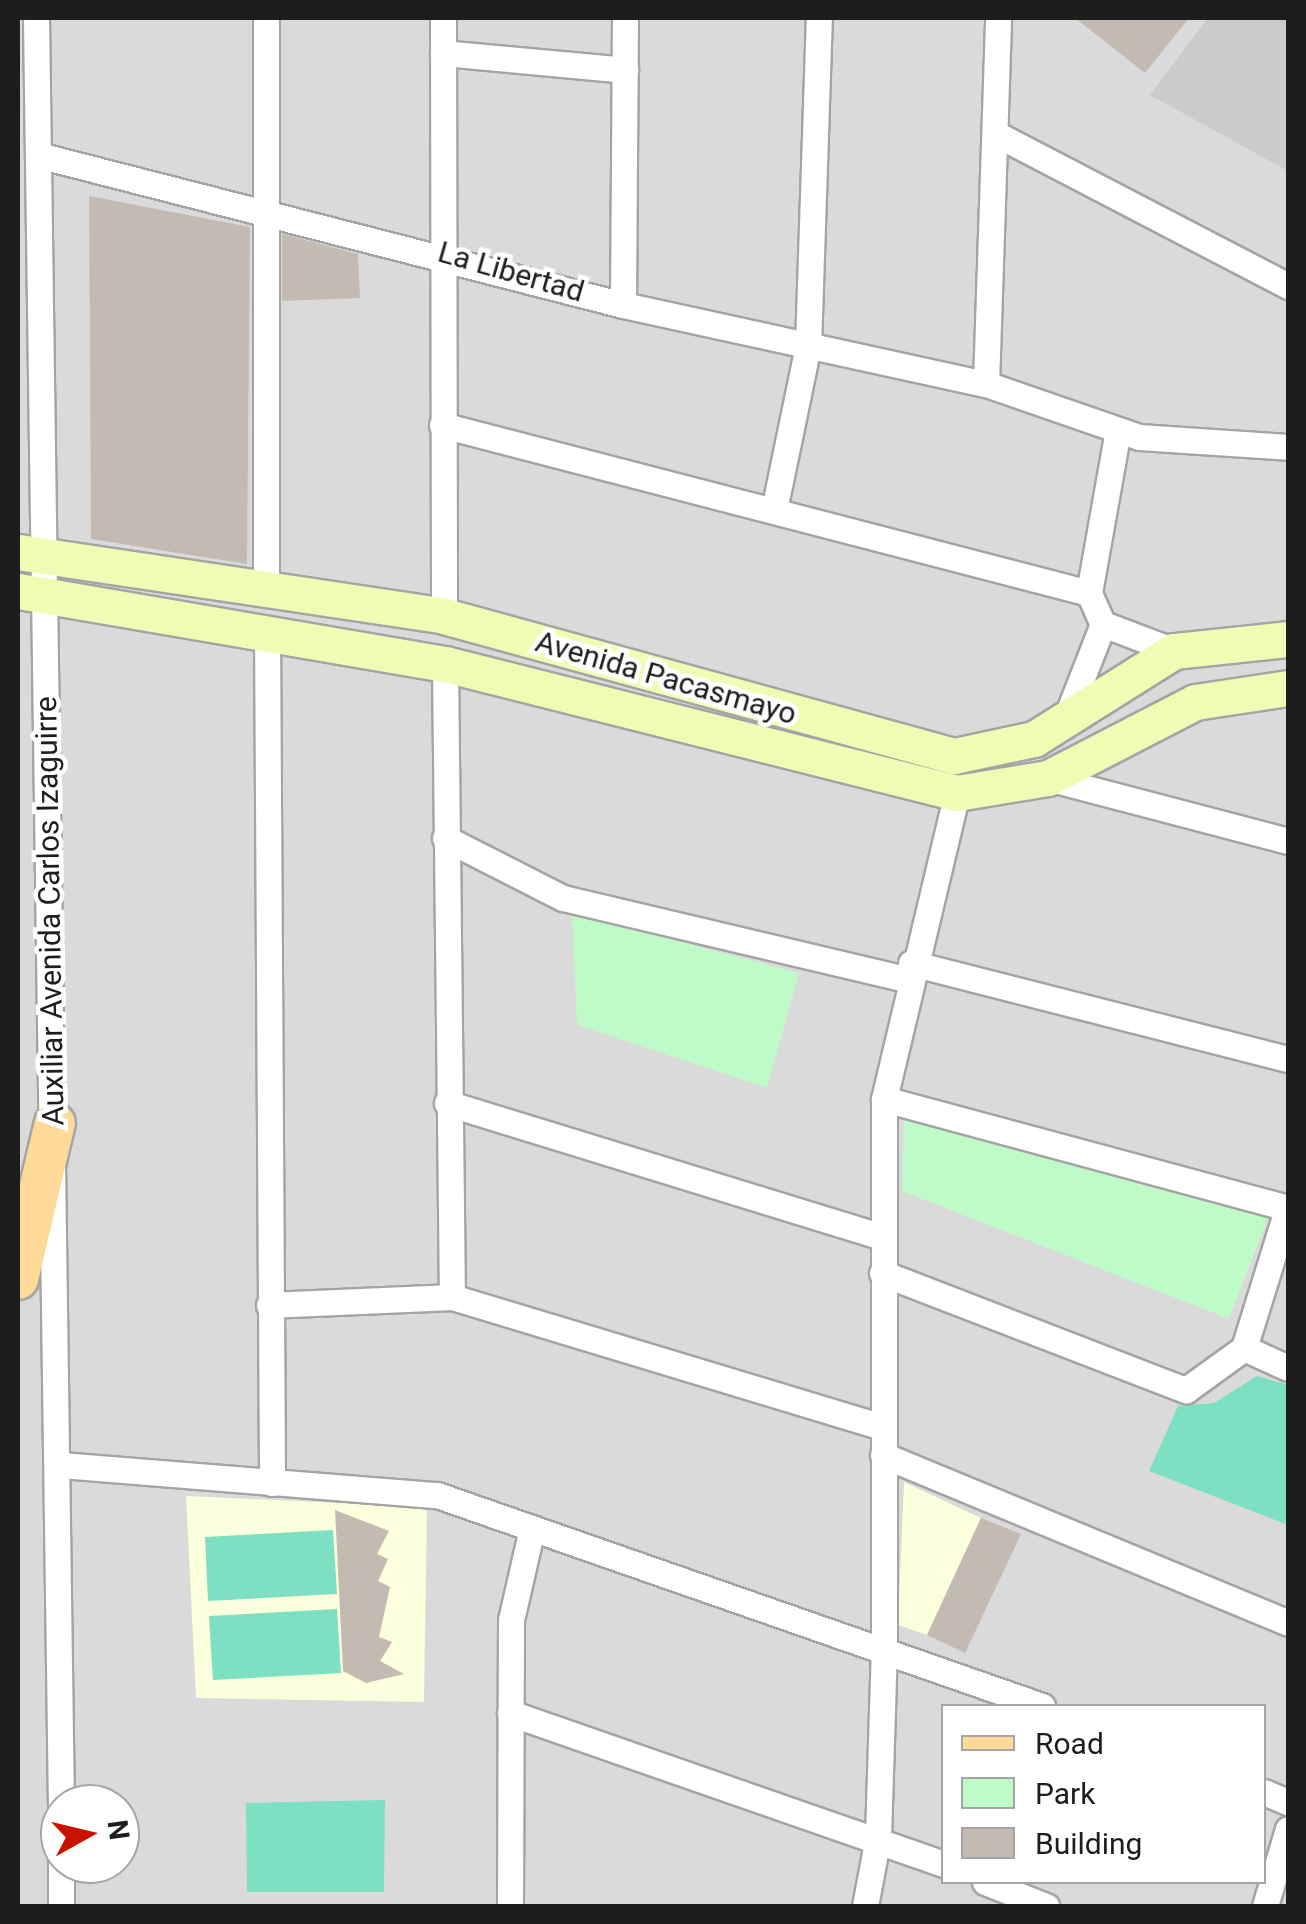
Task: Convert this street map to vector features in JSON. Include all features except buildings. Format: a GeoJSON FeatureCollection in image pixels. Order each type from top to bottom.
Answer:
{"type":"FeatureCollection","features":[{"type":"Feature","properties":{"kind":"main road","name":"Avenida Pacasmayo"},"geometry":{"type":"LineString","coordinates":[[30,554],[444,616],[954,756],[1034,739],[1174,651],[1288,640]]}},
{"type":"Feature","properties":{"kind":"main road","name":"Avenida Pacasmayo"},"geometry":{"type":"LineString","coordinates":[[30,593],[267,630],[444,664],[957,792],[1048,778],[1195,702],[1288,688]]}},
{"type":"Feature","properties":{"kind":"main road"},"geometry":{"type":"LineString","coordinates":[[824,759],[833,725]]}},
{"type":"Feature","properties":{"kind":"main road"},"geometry":{"type":"LineString","coordinates":[[18,1279],[55,1123]]}},
{"type":"Feature","properties":{"kind":"street","name":"Auxiliar Avenida Carlos Izaguirre"},"geometry":{"type":"LineString","coordinates":[[36,18],[38,155],[30,593],[55,1123],[62,1466],[61,1784]]}},
{"type":"Feature","properties":{"kind":"street"},"geometry":{"type":"LineString","coordinates":[[266,18],[266,588]]}},
{"type":"Feature","properties":{"kind":"street"},"geometry":{"type":"LineString","coordinates":[[443,18],[444,616]]}},
{"type":"Feature","properties":{"kind":"street"},"geometry":{"type":"LineString","coordinates":[[624,304],[625,18]]}},
{"type":"Feature","properties":{"kind":"street"},"geometry":{"type":"LineString","coordinates":[[774,510],[808,346],[819,18]]}},
{"type":"Feature","properties":{"kind":"street"},"geometry":{"type":"LineString","coordinates":[[986,384],[1000,136],[998,18]]}},
{"type":"Feature","properties":{"kind":"street"},"geometry":{"type":"LineString","coordinates":[[443,52],[625,70]]}},
{"type":"Feature","properties":{"kind":"street"},"geometry":{"type":"LineString","coordinates":[[1000,136],[1288,286]]}},
{"type":"Feature","properties":{"kind":"street","name":"La Libertad"},"geometry":{"type":"LineString","coordinates":[[38,155],[444,252],[624,304],[986,384],[1118,430],[1197,447],[1288,447]]}},
{"type":"Feature","properties":{"kind":"street"},"geometry":{"type":"LineString","coordinates":[[442,424],[1089,594]]}},
{"type":"Feature","properties":{"kind":"street"},"geometry":{"type":"LineString","coordinates":[[1118,430],[1089,594],[1103,624],[1174,651]]}},
{"type":"Feature","properties":{"kind":"street"},"geometry":{"type":"LineString","coordinates":[[1066,722],[1103,624]]}},
{"type":"Feature","properties":{"kind":"street"},"geometry":{"type":"LineString","coordinates":[[267,630],[272,1483]]}},
{"type":"Feature","properties":{"kind":"street"},"geometry":{"type":"LineString","coordinates":[[444,664],[452,1297]]}},
{"type":"Feature","properties":{"kind":"street"},"geometry":{"type":"LineString","coordinates":[[1048,778],[1288,841]]}},
{"type":"Feature","properties":{"kind":"street"},"geometry":{"type":"LineString","coordinates":[[865,1906],[878,1837],[884,1645],[884,1099],[909,971],[957,792]]}},
{"type":"Feature","properties":{"kind":"street"},"geometry":{"type":"LineString","coordinates":[[445,838],[562,898],[909,971],[1288,1058]]}},
{"type":"Feature","properties":{"kind":"street"},"geometry":{"type":"LineString","coordinates":[[882,1273],[1178,1390],[1244,1348],[1288,1207],[884,1099]]}},
{"type":"Feature","properties":{"kind":"street"},"geometry":{"type":"LineString","coordinates":[[448,1103],[882,1237]]}},
{"type":"Feature","properties":{"kind":"street"},"geometry":{"type":"LineString","coordinates":[[269,1304],[452,1297],[883,1427]]}},
{"type":"Feature","properties":{"kind":"street"},"geometry":{"type":"LineString","coordinates":[[1244,1348],[1288,1368]]}},
{"type":"Feature","properties":{"kind":"street"},"geometry":{"type":"LineString","coordinates":[[883,1455],[1288,1623]]}},
{"type":"Feature","properties":{"kind":"street"},"geometry":{"type":"LineString","coordinates":[[62,1466],[438,1495],[884,1645],[1037,1704]]}},
{"type":"Feature","properties":{"kind":"street"},"geometry":{"type":"LineString","coordinates":[[510,1906],[511,1620],[532,1528]]}},
{"type":"Feature","properties":{"kind":"street"},"geometry":{"type":"LineString","coordinates":[[510,1712],[878,1837],[941,1863]]}},
{"type":"Feature","properties":{"kind":"street"},"geometry":{"type":"LineString","coordinates":[[1264,1906],[1288,1829]]}},
{"type":"Feature","properties":{"kind":"street"},"geometry":{"type":"LineString","coordinates":[[991,1884],[1046,1906]]}},
{"type":"Feature","properties":{"kind":"shaded area"},"geometry":{"type":"Polygon","coordinates":[[[18,18],[1288,18],[1288,1906],[18,1906],[18,18]]]}},
{"type":"Feature","properties":{"kind":"shaded area"},"geometry":{"type":"Polygon","coordinates":[[[1208,18],[1288,18],[1288,171],[1150,95],[1208,18]]]}},
{"type":"Feature","properties":{"kind":"shaded area"},"geometry":{"type":"Polygon","coordinates":[[[904,1482],[981,1518],[927,1635],[898,1625],[904,1482]]]}},
{"type":"Feature","properties":{"kind":"shaded area"},"geometry":{"type":"Polygon","coordinates":[[[186,1496],[427,1507],[424,1702],[196,1698],[186,1496]]]}},
{"type":"Feature","properties":{"kind":"green space"},"geometry":{"type":"Polygon","coordinates":[[[572,913],[799,973],[767,1088],[577,1025],[572,913]]]}},
{"type":"Feature","properties":{"kind":"green space"},"geometry":{"type":"Polygon","coordinates":[[[904,1116],[1269,1215],[1229,1319],[902,1191],[904,1116]]]}},
{"type":"Feature","properties":{"kind":"green space"},"geometry":{"type":"Polygon","coordinates":[[[1257,1376],[1288,1385],[1288,1525],[1149,1471],[1178,1406],[1214,1403],[1257,1376]]]}},
{"type":"Feature","properties":{"kind":"green space"},"geometry":{"type":"Polygon","coordinates":[[[333,1530],[337,1594],[208,1601],[205,1537],[333,1530]]]}},
{"type":"Feature","properties":{"kind":"green space"},"geometry":{"type":"Polygon","coordinates":[[[337,1609],[341,1673],[213,1680],[209,1616],[337,1609]]]}},
{"type":"Feature","properties":{"kind":"green space"},"geometry":{"type":"Polygon","coordinates":[[[385,1800],[384,1892],[247,1892],[246,1803],[385,1800]]]}}]}
